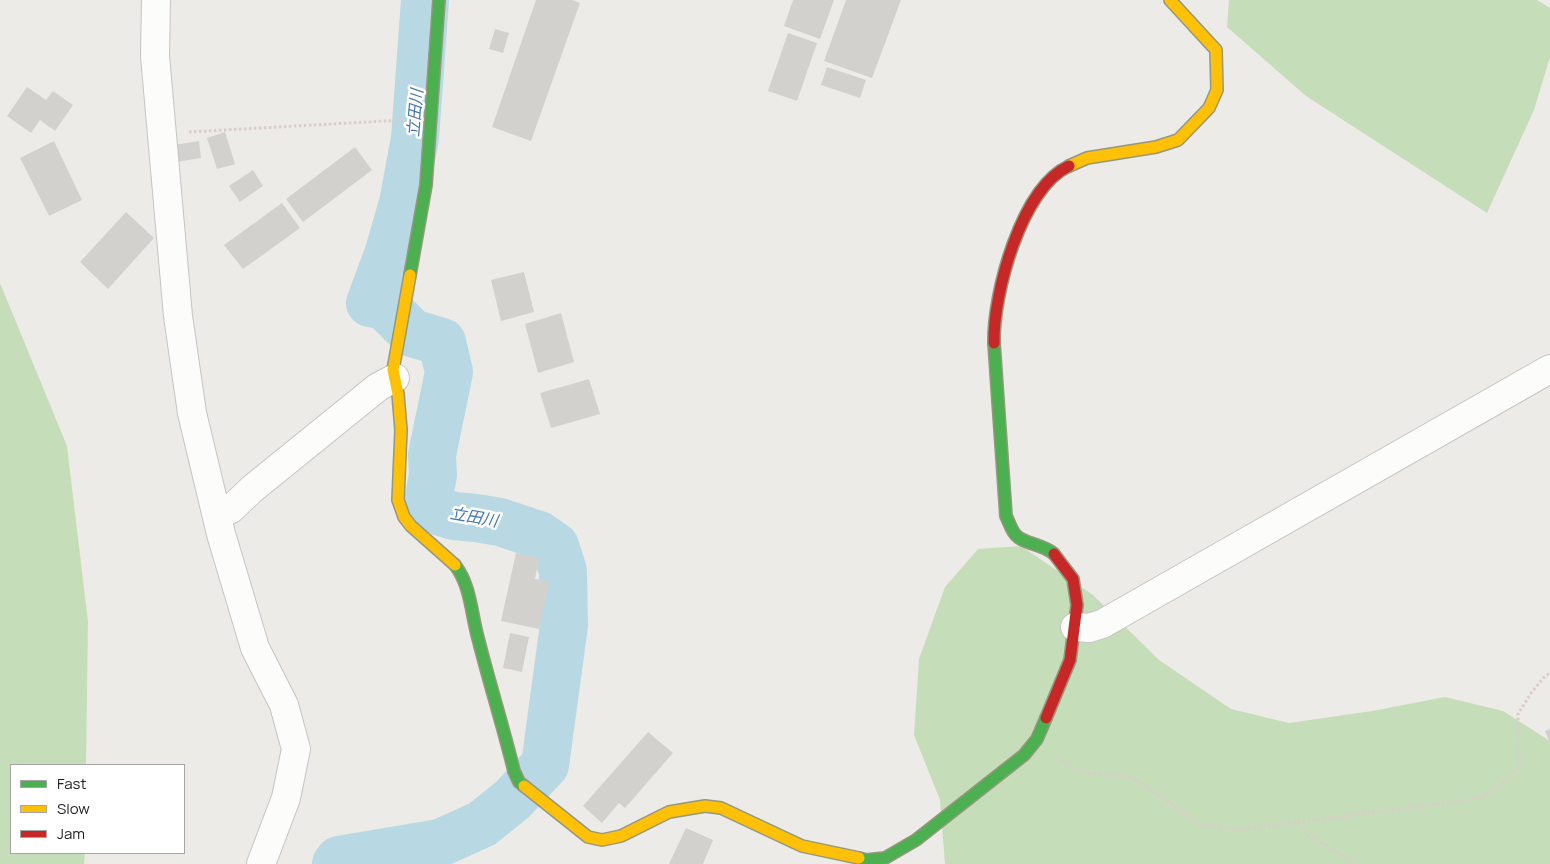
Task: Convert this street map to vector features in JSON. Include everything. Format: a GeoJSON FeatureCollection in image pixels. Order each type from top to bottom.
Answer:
{"type":"FeatureCollection","features":[{"type":"Feature","properties":{"kind":"street"},"geometry":{"type":"LineString","coordinates":[[156,0],[155,56],[180,336],[192,413],[217,516],[254,648],[284,705],[296,748],[286,798],[261,864]]}},
{"type":"Feature","properties":{"kind":"street"},"geometry":{"type":"LineString","coordinates":[[440,0],[426,184],[392,370],[399,396],[401,418],[398,504],[405,519],[417,534],[456,564],[463,577],[470,600],[475,630],[514,771],[519,782],[588,837],[602,840],[621,836],[669,812],[705,806],[721,808],[802,846],[866,860],[885,858],[916,840],[1024,754],[1037,739],[1070,660],[1077,605],[1073,579],[1059,558],[1048,548],[1030,543],[1016,536],[1006,516],[995,365],[994,323],[1011,248],[1030,206],[1051,178],[1065,168],[1087,158],[1156,147],[1178,140],[1209,108],[1217,90],[1216,50],[1170,0]]}},
{"type":"Feature","properties":{"kind":"street"},"geometry":{"type":"LineString","coordinates":[[1075,627],[1089,628],[1102,624],[1550,369]]}},
{"type":"Feature","properties":{"kind":"street"},"geometry":{"type":"LineString","coordinates":[[217,516],[231,509],[252,489],[378,387],[395,378]]}},
{"type":"Feature","properties":{"kind":"path"},"geometry":{"type":"LineString","coordinates":[[162,134],[431,119]]}},
{"type":"Feature","properties":{"kind":"path"},"geometry":{"type":"LineString","coordinates":[[1037,739],[1066,764],[1087,773],[1124,776],[1137,780],[1200,824],[1238,830],[1474,799],[1492,792],[1513,774],[1519,765],[1518,714],[1531,693],[1545,676],[1550,673]]}},
{"type":"Feature","properties":{"kind":"path"},"geometry":{"type":"LineString","coordinates":[[1298,822],[1308,835],[1357,864]]}},
{"type":"Feature","properties":{"kind":"green space"},"geometry":{"type":"Polygon","coordinates":[[[1229,0],[1537,0],[1550,8],[1550,57],[1534,110],[1487,213],[1306,96],[1227,27],[1229,0]]]}},
{"type":"Feature","properties":{"kind":"green space"},"geometry":{"type":"Polygon","coordinates":[[[0,283],[67,446],[88,622],[86,764],[10,764],[10,854],[85,854],[84,864],[0,864],[0,283]]]}},
{"type":"Feature","properties":{"kind":"green space"},"geometry":{"type":"Polygon","coordinates":[[[1021,546],[1093,595],[1159,660],[1231,709],[1289,723],[1372,711],[1445,697],[1503,711],[1550,741],[1550,864],[945,864],[940,800],[914,735],[919,659],[945,587],[978,549],[1021,546]]]}},
{"type":"Feature","properties":{"kind":"building"},"geometry":{"type":"Polygon","coordinates":[[[536,0],[572,0],[580,3],[531,141],[492,127],[536,0]]]}},
{"type":"Feature","properties":{"kind":"building"},"geometry":{"type":"Polygon","coordinates":[[[793,0],[834,0],[820,39],[784,26],[793,0]]]}},
{"type":"Feature","properties":{"kind":"building"},"geometry":{"type":"Polygon","coordinates":[[[846,0],[901,0],[872,78],[824,61],[846,0]]]}},
{"type":"Feature","properties":{"kind":"building"},"geometry":{"type":"Polygon","coordinates":[[[495,29],[509,33],[503,53],[489,49],[495,29]]]}},
{"type":"Feature","properties":{"kind":"building"},"geometry":{"type":"Polygon","coordinates":[[[788,33],[817,43],[797,101],[768,91],[788,33]]]}},
{"type":"Feature","properties":{"kind":"building"},"geometry":{"type":"Polygon","coordinates":[[[827,67],[866,80],[860,98],[821,85],[827,67]]]}},
{"type":"Feature","properties":{"kind":"building"},"geometry":{"type":"Polygon","coordinates":[[[27,87],[46,100],[53,91],[73,105],[55,131],[40,120],[31,133],[7,116],[27,87]]]}},
{"type":"Feature","properties":{"kind":"building"},"geometry":{"type":"Polygon","coordinates":[[[225,132],[235,164],[217,169],[207,138],[225,132]]]}},
{"type":"Feature","properties":{"kind":"building"},"geometry":{"type":"Polygon","coordinates":[[[54,141],[82,200],[49,216],[20,158],[54,141]]]}},
{"type":"Feature","properties":{"kind":"building"},"geometry":{"type":"Polygon","coordinates":[[[199,141],[201,158],[176,162],[174,145],[199,141]]]}},
{"type":"Feature","properties":{"kind":"building"},"geometry":{"type":"Polygon","coordinates":[[[355,147],[372,170],[303,222],[286,199],[355,147]]]}},
{"type":"Feature","properties":{"kind":"building"},"geometry":{"type":"Polygon","coordinates":[[[253,170],[263,186],[240,202],[229,186],[253,170]]]}},
{"type":"Feature","properties":{"kind":"building"},"geometry":{"type":"Polygon","coordinates":[[[282,203],[300,228],[243,269],[224,245],[282,203]]]}},
{"type":"Feature","properties":{"kind":"building"},"geometry":{"type":"Polygon","coordinates":[[[126,212],[154,238],[108,289],[80,262],[126,212]]]}},
{"type":"Feature","properties":{"kind":"building"},"geometry":{"type":"Polygon","coordinates":[[[524,272],[534,312],[501,321],[491,280],[524,272]]]}},
{"type":"Feature","properties":{"kind":"building"},"geometry":{"type":"Polygon","coordinates":[[[561,313],[574,362],[538,373],[525,324],[561,313]]]}},
{"type":"Feature","properties":{"kind":"building"},"geometry":{"type":"Polygon","coordinates":[[[589,379],[600,414],[551,428],[540,393],[589,379]]]}},
{"type":"Feature","properties":{"kind":"building"},"geometry":{"type":"Polygon","coordinates":[[[516,553],[539,558],[535,579],[549,582],[539,629],[501,621],[516,553]]]}},
{"type":"Feature","properties":{"kind":"building"},"geometry":{"type":"Polygon","coordinates":[[[510,633],[529,637],[522,672],[503,668],[510,633]]]}},
{"type":"Feature","properties":{"kind":"building"},"geometry":{"type":"Polygon","coordinates":[[[1550,729],[1550,743],[1545,731],[1550,729]]]}},
{"type":"Feature","properties":{"kind":"building"},"geometry":{"type":"Polygon","coordinates":[[[648,732],[673,753],[625,808],[619,803],[602,823],[583,806],[648,732]]]}},
{"type":"Feature","properties":{"kind":"building"},"geometry":{"type":"Polygon","coordinates":[[[686,828],[713,840],[703,864],[669,864],[686,828]]]}},
{"type":"Feature","properties":{"kind":"waterway","name":"立田川"},"geometry":{"type":"LineString","coordinates":[[336,864],[339,860],[440,843],[482,824],[512,800],[545,765],[564,625],[563,571],[555,546],[539,535],[500,522],[454,516],[431,509],[428,502],[433,475],[432,455],[449,372],[442,342],[412,333],[385,306],[370,303],[388,255],[403,203],[415,138],[425,0]]}},
{"type":"Feature","properties":{"kind":"traffic: fast"},"geometry":{"type":"LineString","coordinates":[[410,275],[426,185],[439,0]]}},
{"type":"Feature","properties":{"kind":"traffic: fast"},"geometry":{"type":"LineString","coordinates":[[994,343],[1006,516],[1012,530],[1018,537],[1045,548],[1054,554]]}},
{"type":"Feature","properties":{"kind":"traffic: fast"},"geometry":{"type":"LineString","coordinates":[[455,565],[464,582],[470,600],[482,655],[514,771],[519,782],[524,786]]}},
{"type":"Feature","properties":{"kind":"traffic: fast"},"geometry":{"type":"LineString","coordinates":[[859,858],[866,860],[885,858],[916,840],[1024,755],[1037,739],[1046,718]]}},
{"type":"Feature","properties":{"kind":"traffic: slow"},"geometry":{"type":"LineString","coordinates":[[1069,166],[1087,158],[1156,147],[1178,140],[1209,108],[1217,90],[1216,50],[1170,0]]}},
{"type":"Feature","properties":{"kind":"traffic: slow"},"geometry":{"type":"LineString","coordinates":[[410,275],[393,370],[398,394],[401,430],[398,500],[404,517],[411,526],[455,565]]}},
{"type":"Feature","properties":{"kind":"traffic: slow"},"geometry":{"type":"LineString","coordinates":[[524,786],[588,837],[602,840],[621,836],[669,812],[705,806],[721,808],[802,846],[859,858]]}},
{"type":"Feature","properties":{"kind":"traffic: jam"},"geometry":{"type":"LineString","coordinates":[[994,343],[999,298],[1013,244],[1037,196],[1052,178],[1069,166]]}},
{"type":"Feature","properties":{"kind":"traffic: jam"},"geometry":{"type":"LineString","coordinates":[[1046,718],[1070,660],[1077,605],[1073,579],[1054,554]]}}]}
